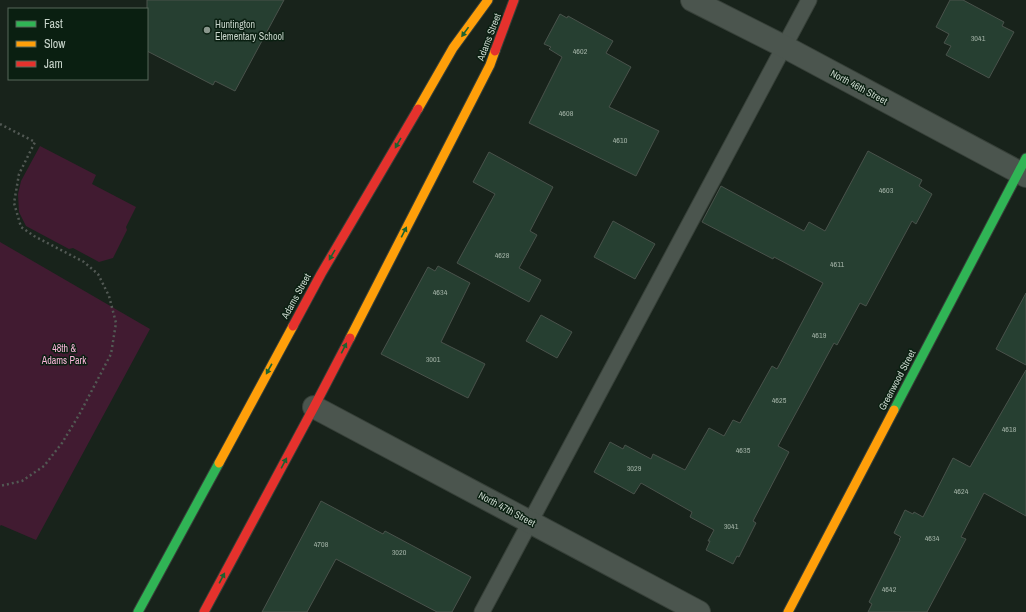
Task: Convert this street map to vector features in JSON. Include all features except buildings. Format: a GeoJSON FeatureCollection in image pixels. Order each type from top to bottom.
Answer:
{"type":"FeatureCollection","features":[{"type":"Feature","properties":{"kind":"main road","name":"Adams Street"},"geometry":{"type":"LineString","coordinates":[[138,612],[321,274],[453,48],[488,0]]}},
{"type":"Feature","properties":{"kind":"main road","name":"Adams Street"},"geometry":{"type":"LineString","coordinates":[[204,612],[314,407],[490,66],[514,0]]}},
{"type":"Feature","properties":{"kind":"main road","name":"Greenwood Street"},"geometry":{"type":"LineString","coordinates":[[788,612],[1024,168]]}},
{"type":"Feature","properties":{"kind":"street","name":"North 46th Street"},"geometry":{"type":"LineString","coordinates":[[692,0],[1024,168]]}},
{"type":"Feature","properties":{"kind":"street","name":"North 47th Street"},"geometry":{"type":"LineString","coordinates":[[314,407],[531,521],[699,612]]}},
{"type":"Feature","properties":{"kind":"lane"},"geometry":{"type":"LineString","coordinates":[[482,612],[809,0]]}},
{"type":"Feature","properties":{"kind":"path"},"geometry":{"type":"LineString","coordinates":[[0,124],[34,142],[19,174],[14,204],[21,227],[34,236],[84,262],[98,274],[109,296],[116,323],[111,354],[79,415],[62,443],[44,466],[22,481],[0,486]]}},
{"type":"Feature","properties":{"kind":"green space"},"geometry":{"type":"Polygon","coordinates":[[[40,146],[96,175],[92,184],[136,207],[126,227],[127,230],[113,258],[99,262],[73,248],[69,249],[26,226],[19,212],[18,194],[21,181],[40,146]]]}},
{"type":"Feature","properties":{"kind":"green space","name":"48th & Adams Park"},"geometry":{"type":"Polygon","coordinates":[[[0,242],[150,329],[36,540],[1,525],[0,526],[0,242]]]}},
{"type":"Feature","properties":{"kind":"traffic: fast"},"geometry":{"type":"LineString","coordinates":[[894,410],[1026,158]]}},
{"type":"Feature","properties":{"kind":"traffic: fast"},"geometry":{"type":"LineString","coordinates":[[138,612],[219,463]]}},
{"type":"Feature","properties":{"kind":"traffic: slow"},"geometry":{"type":"LineString","coordinates":[[418,109],[453,48],[488,0]]}},
{"type":"Feature","properties":{"kind":"traffic: slow"},"geometry":{"type":"LineString","coordinates":[[350,338],[490,65],[495,51]]}},
{"type":"Feature","properties":{"kind":"traffic: slow"},"geometry":{"type":"LineString","coordinates":[[219,463],[293,326]]}},
{"type":"Feature","properties":{"kind":"traffic: slow"},"geometry":{"type":"LineString","coordinates":[[788,612],[894,410]]}},
{"type":"Feature","properties":{"kind":"traffic: jam"},"geometry":{"type":"LineString","coordinates":[[495,51],[514,0]]}},
{"type":"Feature","properties":{"kind":"traffic: jam"},"geometry":{"type":"LineString","coordinates":[[293,326],[321,274],[418,109]]}},
{"type":"Feature","properties":{"kind":"traffic: jam"},"geometry":{"type":"LineString","coordinates":[[204,612],[350,338]]}},
{"type":"Feature","properties":{"kind":"place","name":"Huntington Elementary School"},"geometry":{"type":"Point","coordinates":[207,30]}}]}
